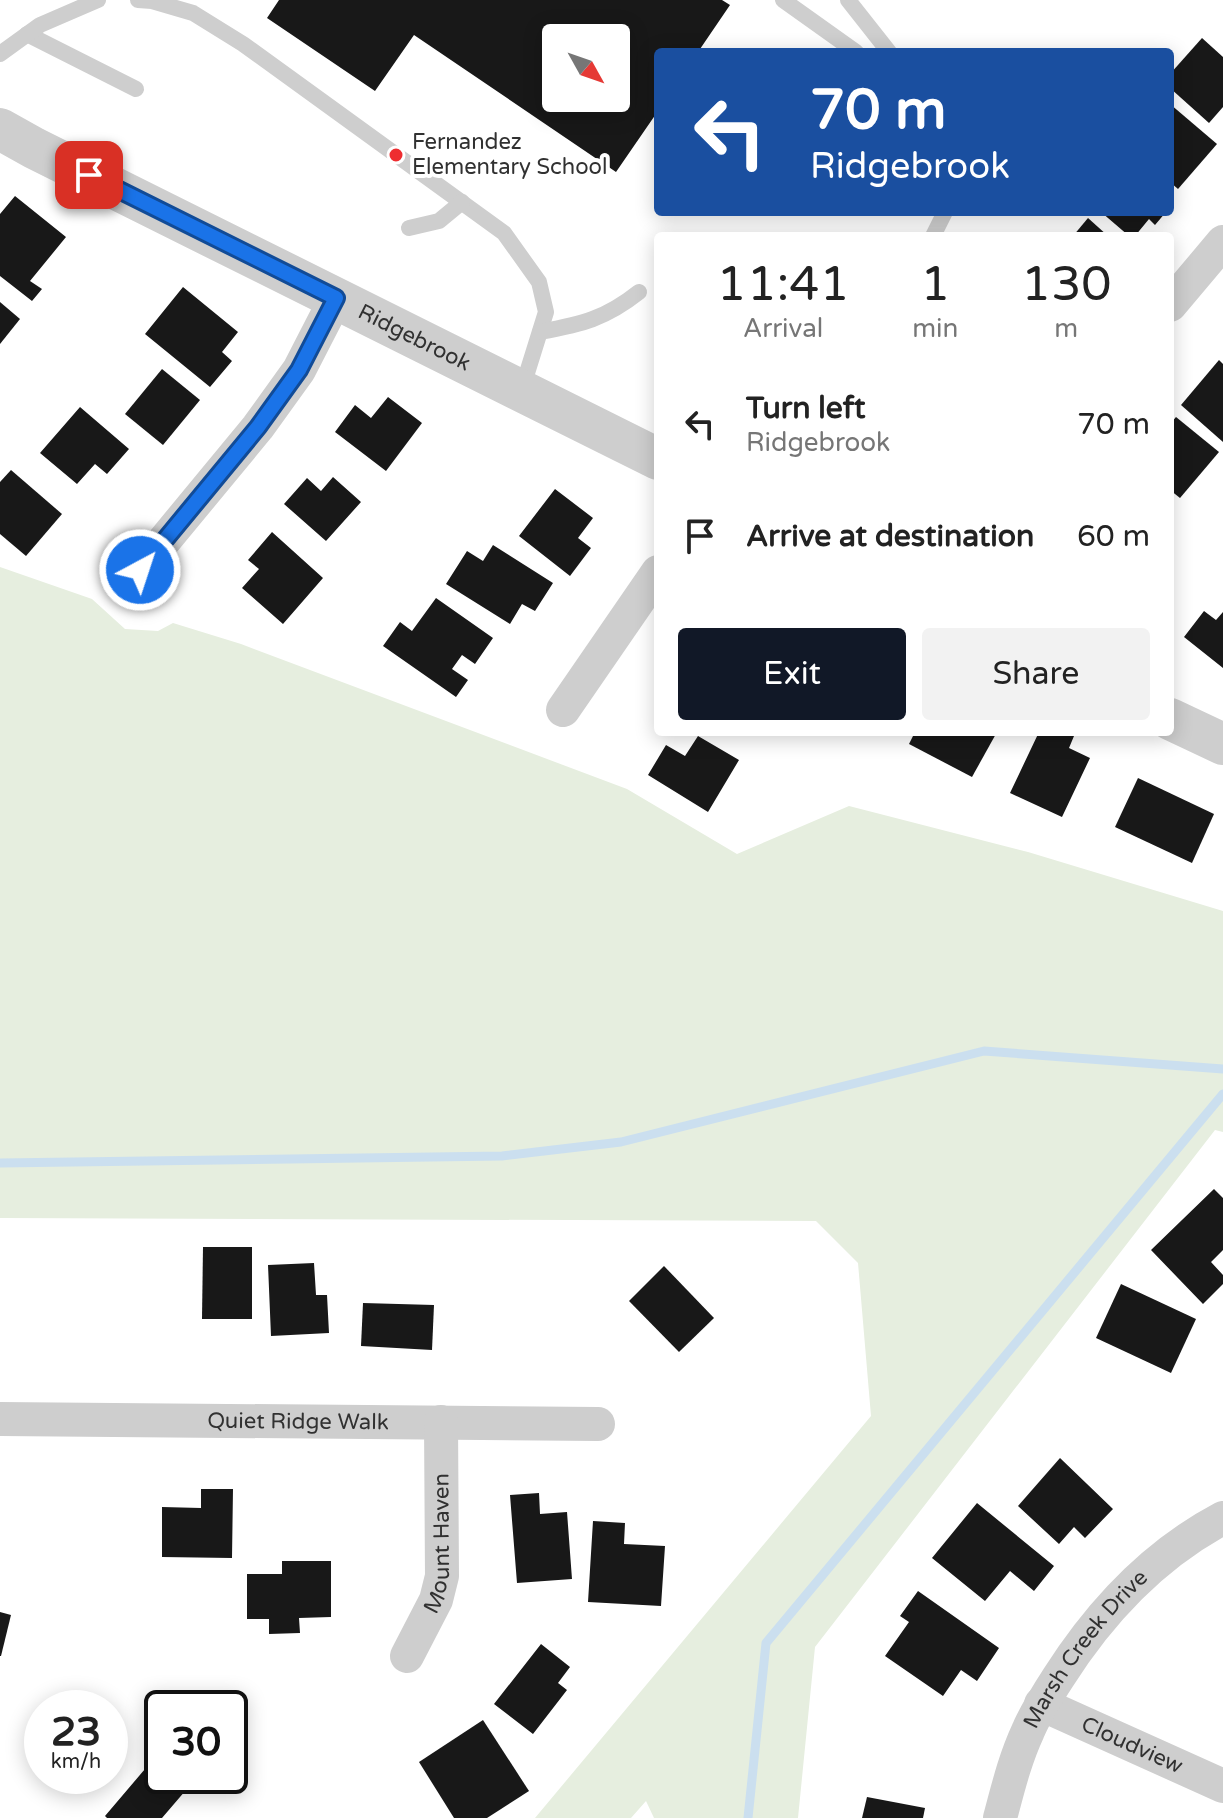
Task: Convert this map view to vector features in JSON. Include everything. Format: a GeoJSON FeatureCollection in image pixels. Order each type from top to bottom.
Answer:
{"type":"FeatureCollection","features":[{"type":"Feature","properties":{"kind":"street","name":"Ridgebrook"},"geometry":{"type":"LineString","coordinates":[[0,129],[654,457]]}},
{"type":"Feature","properties":{"kind":"street"},"geometry":{"type":"LineString","coordinates":[[1174,300],[1223,242]]}},
{"type":"Feature","properties":{"kind":"street"},"geometry":{"type":"LineString","coordinates":[[140,570],[258,427],[299,370],[336,298]]}},
{"type":"Feature","properties":{"kind":"street"},"geometry":{"type":"LineString","coordinates":[[563,710],[654,578]]}},
{"type":"Feature","properties":{"kind":"street"},"geometry":{"type":"LineString","coordinates":[[1174,721],[1223,744]]}},
{"type":"Feature","properties":{"kind":"street","name":"Quiet Ridge Walk"},"geometry":{"type":"LineString","coordinates":[[0,1419],[598,1424]]}},
{"type":"Feature","properties":{"kind":"street","name":"Mount Haven"},"geometry":{"type":"LineString","coordinates":[[407,1656],[436,1600],[442,1576],[441,1422]]}},
{"type":"Feature","properties":{"kind":"street","name":"Marsh Creek Drive"},"geometry":{"type":"LineString","coordinates":[[1000,1818],[1027,1732],[1077,1647],[1105,1611],[1137,1579],[1171,1551],[1223,1518]]}},
{"type":"Feature","properties":{"kind":"street","name":"Cloudview"},"geometry":{"type":"LineString","coordinates":[[1041,1704],[1223,1786]]}},
{"type":"Feature","properties":{"kind":"lane"},"geometry":{"type":"LineString","coordinates":[[0,54],[40,25],[98,0]]}},
{"type":"Feature","properties":{"kind":"lane"},"geometry":{"type":"LineString","coordinates":[[138,0],[193,13],[243,44],[504,233],[539,282],[546,312],[522,391]]}},
{"type":"Feature","properties":{"kind":"lane"},"geometry":{"type":"LineString","coordinates":[[783,0],[850,48]]}},
{"type":"Feature","properties":{"kind":"lane"},"geometry":{"type":"LineString","coordinates":[[848,0],[886,48]]}},
{"type":"Feature","properties":{"kind":"lane"},"geometry":{"type":"LineString","coordinates":[[27,34],[136,89]]}},
{"type":"Feature","properties":{"kind":"lane"},"geometry":{"type":"LineString","coordinates":[[409,228],[439,221],[462,202]]}},
{"type":"Feature","properties":{"kind":"lane"},"geometry":{"type":"LineString","coordinates":[[540,332],[579,325],[604,315],[616,310],[639,292]]}},
{"type":"Feature","properties":{"kind":"green space"},"geometry":{"type":"Polygon","coordinates":[[[0,567],[92,599],[125,629],[158,631],[173,623],[241,644],[627,789],[737,854],[849,806],[1028,852],[1223,911],[1223,1132],[1215,1130],[815,1647],[798,1818],[654,1818],[646,1801],[631,1818],[535,1818],[871,1416],[858,1263],[816,1221],[0,1218],[0,567]]]}},
{"type":"Feature","properties":{"kind":"building"},"geometry":{"type":"Polygon","coordinates":[[[279,0],[722,0],[730,5],[701,48],[654,48],[654,117],[616,172],[414,35],[375,91],[267,18],[279,0]]]}},
{"type":"Feature","properties":{"kind":"building"},"geometry":{"type":"Polygon","coordinates":[[[1202,38],[1223,57],[1223,107],[1209,123],[1174,92],[1174,70],[1202,38]]]}},
{"type":"Feature","properties":{"kind":"building"},"geometry":{"type":"Polygon","coordinates":[[[1174,107],[1217,144],[1178,189],[1174,186],[1174,107]]]}},
{"type":"Feature","properties":{"kind":"building"},"geometry":{"type":"Polygon","coordinates":[[[15,196],[66,237],[30,281],[42,289],[32,301],[0,276],[0,214],[15,196]]]}},
{"type":"Feature","properties":{"kind":"building"},"geometry":{"type":"Polygon","coordinates":[[[1106,216],[1163,216],[1155,225],[1149,219],[1138,232],[1124,232],[1106,216]]]}},
{"type":"Feature","properties":{"kind":"building"},"geometry":{"type":"Polygon","coordinates":[[[1088,218],[1104,232],[1076,232],[1088,218]]]}},
{"type":"Feature","properties":{"kind":"building"},"geometry":{"type":"Polygon","coordinates":[[[183,287],[238,332],[222,352],[232,361],[210,387],[145,334],[183,287]]]}},
{"type":"Feature","properties":{"kind":"building"},"geometry":{"type":"Polygon","coordinates":[[[0,302],[20,319],[0,344],[0,302]]]}},
{"type":"Feature","properties":{"kind":"building"},"geometry":{"type":"Polygon","coordinates":[[[1219,360],[1223,364],[1223,442],[1181,405],[1219,360]]]}},
{"type":"Feature","properties":{"kind":"building"},"geometry":{"type":"Polygon","coordinates":[[[162,369],[200,400],[163,445],[125,414],[162,369]]]}},
{"type":"Feature","properties":{"kind":"building"},"geometry":{"type":"Polygon","coordinates":[[[388,397],[422,423],[386,471],[335,432],[355,405],[371,418],[388,397]]]}},
{"type":"Feature","properties":{"kind":"building"},"geometry":{"type":"Polygon","coordinates":[[[80,407],[129,449],[107,474],[95,464],[77,484],[40,453],[80,407]]]}},
{"type":"Feature","properties":{"kind":"building"},"geometry":{"type":"Polygon","coordinates":[[[1176,417],[1219,452],[1180,498],[1174,493],[1176,417]]]}},
{"type":"Feature","properties":{"kind":"building"},"geometry":{"type":"Polygon","coordinates":[[[11,470],[62,514],[26,556],[0,534],[0,482],[11,470]]]}},
{"type":"Feature","properties":{"kind":"building"},"geometry":{"type":"Polygon","coordinates":[[[333,477],[361,502],[326,541],[284,504],[307,478],[321,491],[333,477]]]}},
{"type":"Feature","properties":{"kind":"building"},"geometry":{"type":"Polygon","coordinates":[[[555,489],[593,518],[578,538],[591,548],[570,576],[519,536],[555,489]]]}},
{"type":"Feature","properties":{"kind":"building"},"geometry":{"type":"Polygon","coordinates":[[[272,532],[323,578],[283,624],[242,588],[259,569],[248,560],[272,532]]]}},
{"type":"Feature","properties":{"kind":"building"},"geometry":{"type":"Polygon","coordinates":[[[493,545],[553,583],[535,611],[522,604],[510,624],[446,584],[467,551],[483,561],[493,545]]]}},
{"type":"Feature","properties":{"kind":"building"},"geometry":{"type":"Polygon","coordinates":[[[436,598],[493,638],[475,664],[462,655],[452,669],[468,680],[456,697],[383,646],[400,622],[412,631],[436,598]]]}},
{"type":"Feature","properties":{"kind":"building"},"geometry":{"type":"Polygon","coordinates":[[[1204,611],[1216,620],[1223,612],[1223,668],[1184,637],[1204,611]]]}},
{"type":"Feature","properties":{"kind":"building"},"geometry":{"type":"Polygon","coordinates":[[[698,736],[739,760],[708,812],[648,775],[666,745],[685,756],[698,736]]]}},
{"type":"Feature","properties":{"kind":"building"},"geometry":{"type":"Polygon","coordinates":[[[913,736],[995,736],[972,777],[909,744],[913,736]]]}},
{"type":"Feature","properties":{"kind":"building"},"geometry":{"type":"Polygon","coordinates":[[[1037,736],[1074,736],[1069,748],[1090,758],[1062,817],[1010,793],[1037,736]]]}},
{"type":"Feature","properties":{"kind":"building"},"geometry":{"type":"Polygon","coordinates":[[[1138,778],[1214,814],[1192,863],[1115,827],[1138,778]]]}},
{"type":"Feature","properties":{"kind":"building"},"geometry":{"type":"Polygon","coordinates":[[[1214,1189],[1223,1198],[1223,1250],[1211,1262],[1223,1275],[1223,1284],[1203,1304],[1151,1250],[1214,1189]]]}},
{"type":"Feature","properties":{"kind":"building"},"geometry":{"type":"Polygon","coordinates":[[[203,1247],[252,1247],[252,1319],[202,1319],[203,1247]]]}},
{"type":"Feature","properties":{"kind":"building"},"geometry":{"type":"Polygon","coordinates":[[[314,1263],[316,1295],[327,1295],[329,1333],[271,1336],[268,1265],[314,1263]]]}},
{"type":"Feature","properties":{"kind":"building"},"geometry":{"type":"Polygon","coordinates":[[[664,1266],[714,1318],[679,1352],[629,1301],[664,1266]]]}},
{"type":"Feature","properties":{"kind":"building"},"geometry":{"type":"Polygon","coordinates":[[[1121,1284],[1196,1319],[1171,1373],[1096,1338],[1121,1284]]]}},
{"type":"Feature","properties":{"kind":"building"},"geometry":{"type":"Polygon","coordinates":[[[363,1303],[434,1305],[432,1350],[361,1346],[363,1303]]]}},
{"type":"Feature","properties":{"kind":"building"},"geometry":{"type":"Polygon","coordinates":[[[1060,1458],[1113,1509],[1085,1538],[1074,1527],[1059,1544],[1018,1506],[1060,1458]]]}},
{"type":"Feature","properties":{"kind":"building"},"geometry":{"type":"Polygon","coordinates":[[[201,1489],[233,1489],[232,1558],[162,1557],[162,1507],[201,1508],[201,1489]]]}},
{"type":"Feature","properties":{"kind":"building"},"geometry":{"type":"Polygon","coordinates":[[[539,1493],[540,1514],[567,1512],[572,1579],[517,1583],[510,1495],[539,1493]]]}},
{"type":"Feature","properties":{"kind":"building"},"geometry":{"type":"Polygon","coordinates":[[[977,1503],[1054,1566],[1034,1591],[1010,1571],[985,1601],[932,1558],[977,1503]]]}},
{"type":"Feature","properties":{"kind":"building"},"geometry":{"type":"Polygon","coordinates":[[[593,1521],[625,1523],[624,1544],[665,1546],[661,1606],[588,1602],[593,1521]]]}},
{"type":"Feature","properties":{"kind":"building"},"geometry":{"type":"Polygon","coordinates":[[[282,1561],[331,1561],[331,1617],[299,1618],[300,1633],[269,1634],[269,1619],[247,1619],[247,1574],[282,1574],[282,1561]]]}},
{"type":"Feature","properties":{"kind":"building"},"geometry":{"type":"Polygon","coordinates":[[[918,1591],[999,1648],[977,1681],[961,1670],[943,1696],[885,1656],[909,1622],[900,1616],[918,1591]]]}},
{"type":"Feature","properties":{"kind":"building"},"geometry":{"type":"Polygon","coordinates":[[[0,1612],[11,1615],[1,1656],[0,1656],[0,1612]]]}},
{"type":"Feature","properties":{"kind":"building"},"geometry":{"type":"Polygon","coordinates":[[[541,1644],[570,1667],[558,1683],[567,1690],[533,1734],[494,1704],[541,1644]]]}},
{"type":"Feature","properties":{"kind":"building"},"geometry":{"type":"Polygon","coordinates":[[[483,1720],[529,1791],[487,1818],[454,1818],[419,1762],[483,1720]]]}},
{"type":"Feature","properties":{"kind":"building"},"geometry":{"type":"Polygon","coordinates":[[[144,1770],[144,1794],[183,1794],[162,1818],[107,1818],[105,1816],[124,1794],[128,1794],[128,1789],[144,1770]]]}},
{"type":"Feature","properties":{"kind":"building"},"geometry":{"type":"Polygon","coordinates":[[[867,1797],[925,1808],[923,1818],[862,1818],[867,1797]]]}},
{"type":"Feature","properties":{"kind":"waterway"},"geometry":{"type":"LineString","coordinates":[[0,1163],[502,1156],[621,1142],[984,1051],[1223,1069]]}},
{"type":"Feature","properties":{"kind":"waterway"},"geometry":{"type":"LineString","coordinates":[[748,1818],[766,1643],[1223,1094]]}},
{"type":"Feature","properties":{"kind":"place","name":"Fernandez Elementary School"},"geometry":{"type":"Point","coordinates":[396,155]}},
{"type":"Feature","properties":{"kind":"route"},"geometry":{"type":"LineString","coordinates":[[89,175],[336,298],[299,370],[258,427],[140,570]]}}]}
